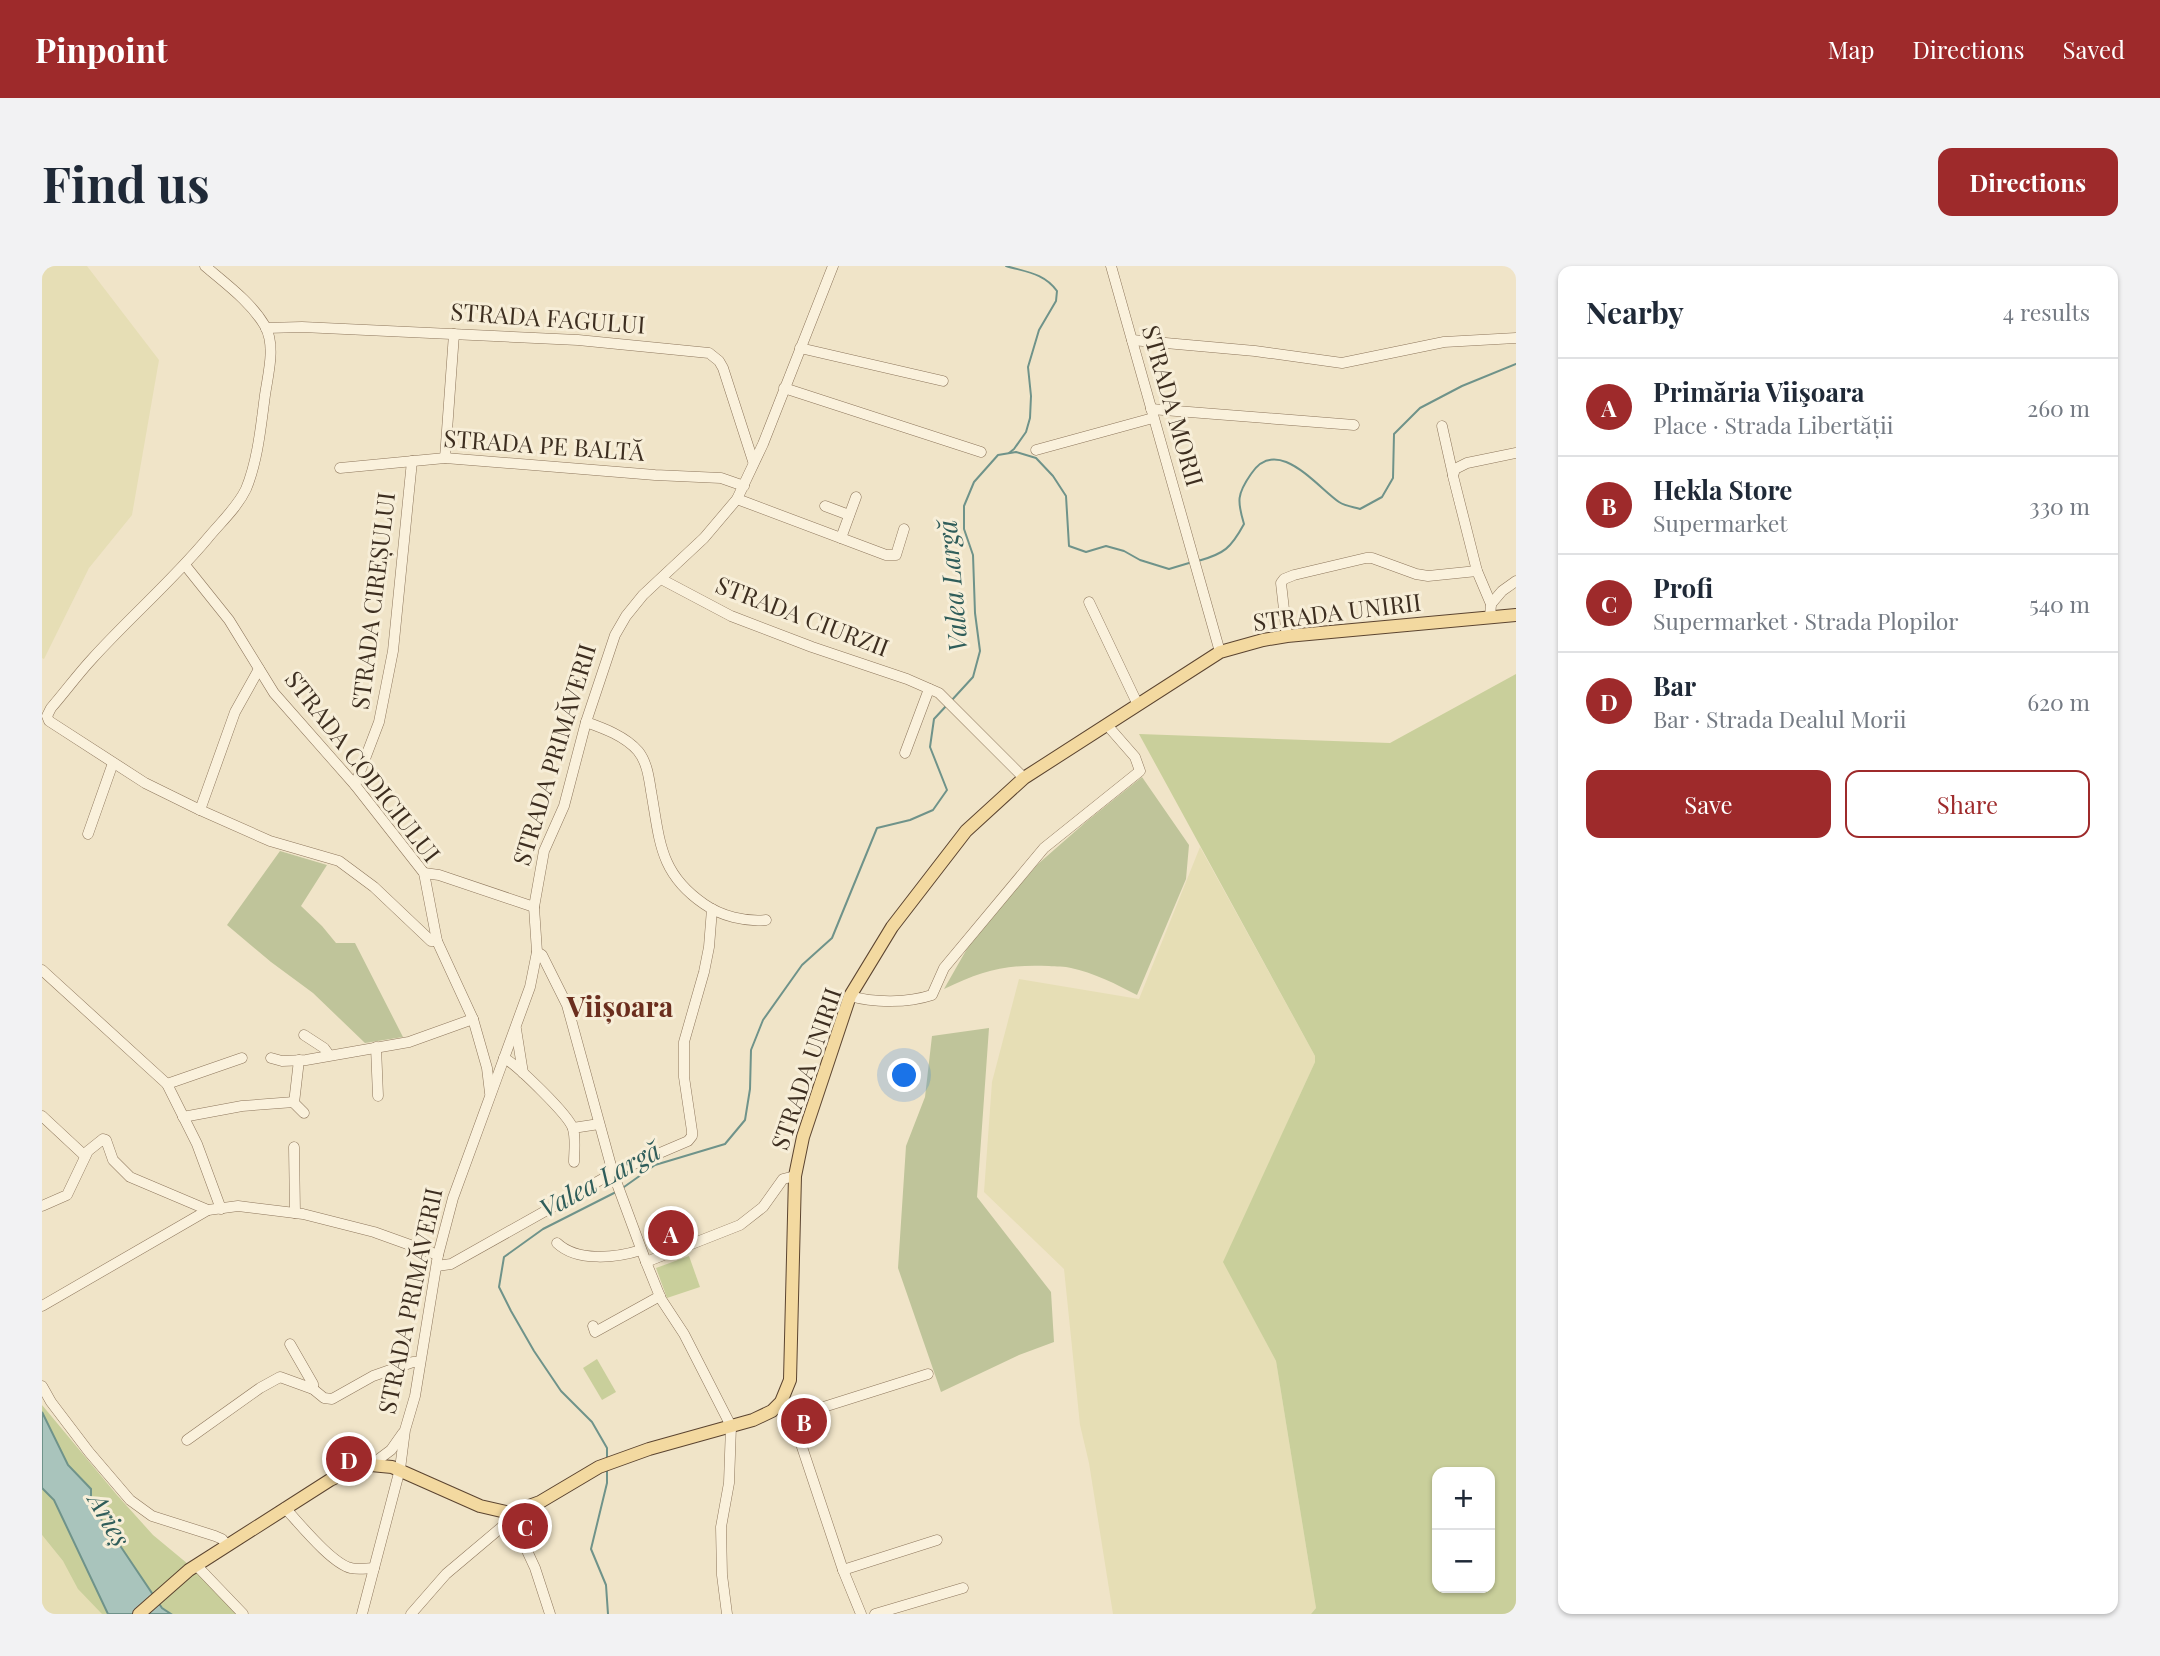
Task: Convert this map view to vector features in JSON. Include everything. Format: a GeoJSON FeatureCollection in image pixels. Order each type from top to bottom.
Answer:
{"type":"FeatureCollection","features":[{"type":"Feature","properties":{"kind":"main road","name":"STRADA UNIRII"},"geometry":{"type":"LineString","coordinates":[[781,1402],[790,1380],[795,1176],[803,1137],[850,996],[892,927],[957,842],[993,804],[1024,778],[1220,652],[1287,636],[1491,610],[1516,615]]}},
{"type":"Feature","properties":{"kind":"main road"},"geometry":{"type":"LineString","coordinates":[[139,1614],[226,1544],[340,1475],[371,1465],[400,1469],[510,1517],[599,1467],[753,1420],[772,1411],[781,1402]]}},
{"type":"Feature","properties":{"kind":"street"},"geometry":{"type":"LineString","coordinates":[[205,266],[240,295],[266,328],[269,339],[270,358],[252,468],[246,487],[239,500],[185,565],[91,660],[48,713],[49,721],[145,783],[200,810],[270,841],[339,861],[374,887],[431,941],[437,941]]}},
{"type":"Feature","properties":{"kind":"street","name":"STRADA PRIMĂVERII"},"geometry":{"type":"LineString","coordinates":[[405,1430],[415,1396],[438,1255],[453,1198],[530,987],[537,953],[534,907],[544,851],[564,806],[586,722],[615,635],[643,595],[704,538],[737,499],[762,444],[833,266]]}},
{"type":"Feature","properties":{"kind":"street","name":"STRADA MORII"},"geometry":{"type":"LineString","coordinates":[[1111,266],[1220,652]]}},
{"type":"Feature","properties":{"kind":"street","name":"STRADA FAGULUI"},"geometry":{"type":"LineString","coordinates":[[266,328],[302,327],[578,340],[709,353],[719,360],[723,368],[753,461]]}},
{"type":"Feature","properties":{"kind":"street"},"geometry":{"type":"LineString","coordinates":[[445,458],[454,334]]}},
{"type":"Feature","properties":{"kind":"street"},"geometry":{"type":"LineString","coordinates":[[1132,340],[1255,351],[1342,363],[1444,342],[1516,338]]}},
{"type":"Feature","properties":{"kind":"street"},"geometry":{"type":"LineString","coordinates":[[800,348],[943,381]]}},
{"type":"Feature","properties":{"kind":"street"},"geometry":{"type":"LineString","coordinates":[[784,387],[981,452]]}},
{"type":"Feature","properties":{"kind":"street"},"geometry":{"type":"LineString","coordinates":[[1036,450],[1152,413],[1354,425]]}},
{"type":"Feature","properties":{"kind":"street"},"geometry":{"type":"LineString","coordinates":[[1442,426],[1477,571],[1491,610]]}},
{"type":"Feature","properties":{"kind":"street"},"geometry":{"type":"LineString","coordinates":[[1453,476],[1455,469],[1467,463],[1516,453]]}},
{"type":"Feature","properties":{"kind":"street","name":"STRADA PE BALTĂ"},"geometry":{"type":"LineString","coordinates":[[340,468],[445,458],[722,478],[744,486]]}},
{"type":"Feature","properties":{"kind":"street","name":"STRADA CIREȘULUI"},"geometry":{"type":"LineString","coordinates":[[355,785],[375,735],[393,650],[412,461]]}},
{"type":"Feature","properties":{"kind":"street"},"geometry":{"type":"LineString","coordinates":[[841,538],[856,497]]}},
{"type":"Feature","properties":{"kind":"street"},"geometry":{"type":"LineString","coordinates":[[737,499],[886,555],[894,556],[898,552],[904,529]]}},
{"type":"Feature","properties":{"kind":"street"},"geometry":{"type":"LineString","coordinates":[[825,506],[849,515]]}},
{"type":"Feature","properties":{"kind":"street"},"geometry":{"type":"LineString","coordinates":[[1287,636],[1280,590],[1284,579],[1294,575],[1366,558],[1416,575],[1477,571]]}},
{"type":"Feature","properties":{"kind":"street","name":"STRADA CODICIULUI"},"geometry":{"type":"LineString","coordinates":[[185,565],[229,620],[274,693],[355,785],[424,873],[437,941],[482,1043],[491,1093]]}},
{"type":"Feature","properties":{"kind":"street","name":"STRADA CIURZII"},"geometry":{"type":"LineString","coordinates":[[661,579],[731,616],[907,679],[943,695],[1024,778]]}},
{"type":"Feature","properties":{"kind":"street"},"geometry":{"type":"LineString","coordinates":[[1491,610],[1502,591],[1516,581]]}},
{"type":"Feature","properties":{"kind":"street"},"geometry":{"type":"LineString","coordinates":[[1089,602],[1138,705]]}},
{"type":"Feature","properties":{"kind":"street"},"geometry":{"type":"LineString","coordinates":[[200,810],[235,712],[259,669]]}},
{"type":"Feature","properties":{"kind":"street"},"geometry":{"type":"LineString","coordinates":[[905,753],[929,689]]}},
{"type":"Feature","properties":{"kind":"street"},"geometry":{"type":"LineString","coordinates":[[586,722],[606,730],[637,750],[649,774],[661,851],[676,879],[712,909],[743,919],[766,920]]}},
{"type":"Feature","properties":{"kind":"street"},"geometry":{"type":"LineString","coordinates":[[850,996],[887,1001],[932,995],[944,968],[1044,848],[1140,771],[1135,757],[1108,725]]}},
{"type":"Feature","properties":{"kind":"street"},"geometry":{"type":"LineString","coordinates":[[88,834],[113,762]]}},
{"type":"Feature","properties":{"kind":"street"},"geometry":{"type":"LineString","coordinates":[[424,873],[534,907]]}},
{"type":"Feature","properties":{"kind":"street"},"geometry":{"type":"LineString","coordinates":[[437,1266],[451,1264],[688,1141],[692,1136],[684,1077],[684,1042],[705,972],[712,909]]}},
{"type":"Feature","properties":{"kind":"street"},"geometry":{"type":"LineString","coordinates":[[537,953],[542,956],[567,1005],[599,1125],[641,1250],[660,1296],[684,1334],[731,1426],[729,1483],[721,1527],[722,1575],[727,1614]]}},
{"type":"Feature","properties":{"kind":"street"},"geometry":{"type":"LineString","coordinates":[[42,970],[167,1084],[197,1144],[221,1209]]}},
{"type":"Feature","properties":{"kind":"street"},"geometry":{"type":"LineString","coordinates":[[271,1058],[282,1061],[299,1060],[409,1042],[473,1019]]}},
{"type":"Feature","properties":{"kind":"street"},"geometry":{"type":"LineString","coordinates":[[516,1025],[524,1074]]}},
{"type":"Feature","properties":{"kind":"street"},"geometry":{"type":"LineString","coordinates":[[304,1035],[324,1048],[329,1055]]}},
{"type":"Feature","properties":{"kind":"street"},"geometry":{"type":"LineString","coordinates":[[376,1047],[378,1096]]}},
{"type":"Feature","properties":{"kind":"street"},"geometry":{"type":"LineString","coordinates":[[167,1084],[242,1058]]}},
{"type":"Feature","properties":{"kind":"street"},"geometry":{"type":"LineString","coordinates":[[504,1058],[524,1074],[565,1116],[573,1128],[574,1162]]}},
{"type":"Feature","properties":{"kind":"street"},"geometry":{"type":"LineString","coordinates":[[299,1060],[294,1106],[304,1113]]}},
{"type":"Feature","properties":{"kind":"street"},"geometry":{"type":"LineString","coordinates":[[183,1117],[242,1106],[294,1102]]}},
{"type":"Feature","properties":{"kind":"street"},"geometry":{"type":"LineString","coordinates":[[42,1116],[85,1156]]}},
{"type":"Feature","properties":{"kind":"street"},"geometry":{"type":"LineString","coordinates":[[573,1128],[599,1125]]}},
{"type":"Feature","properties":{"kind":"street"},"geometry":{"type":"LineString","coordinates":[[42,1206],[67,1195],[85,1156],[92,1146],[103,1139],[106,1140],[113,1160],[130,1177],[208,1210]]}},
{"type":"Feature","properties":{"kind":"street"},"geometry":{"type":"LineString","coordinates":[[294,1147],[295,1213]]}},
{"type":"Feature","properties":{"kind":"street"},"geometry":{"type":"LineString","coordinates":[[646,1262],[740,1225],[763,1207],[783,1180],[795,1176]]}},
{"type":"Feature","properties":{"kind":"street"},"geometry":{"type":"LineString","coordinates":[[42,1306],[208,1210],[238,1206],[295,1213],[374,1232],[438,1255]]}},
{"type":"Feature","properties":{"kind":"street"},"geometry":{"type":"LineString","coordinates":[[557,1244],[576,1255],[617,1255],[641,1250]]}},
{"type":"Feature","properties":{"kind":"street"},"geometry":{"type":"LineString","coordinates":[[593,1326],[595,1332],[660,1296]]}},
{"type":"Feature","properties":{"kind":"street"},"geometry":{"type":"LineString","coordinates":[[290,1344],[313,1384],[313,1389]]}},
{"type":"Feature","properties":{"kind":"street"},"geometry":{"type":"LineString","coordinates":[[187,1440],[278,1378],[283,1377],[313,1389],[324,1398],[332,1399],[373,1376],[420,1362]]}},
{"type":"Feature","properties":{"kind":"street"},"geometry":{"type":"LineString","coordinates":[[792,1417],[928,1374]]}},
{"type":"Feature","properties":{"kind":"street"},"geometry":{"type":"LineString","coordinates":[[42,1386],[89,1452],[130,1500],[152,1516],[215,1536],[226,1544]]}},
{"type":"Feature","properties":{"kind":"street"},"geometry":{"type":"LineString","coordinates":[[781,1402],[792,1417],[843,1570],[861,1614]]}},
{"type":"Feature","properties":{"kind":"street"},"geometry":{"type":"LineString","coordinates":[[371,1465],[391,1450],[405,1430]]}},
{"type":"Feature","properties":{"kind":"street"},"geometry":{"type":"LineString","coordinates":[[362,1614],[400,1469],[405,1430]]}},
{"type":"Feature","properties":{"kind":"street"},"geometry":{"type":"LineString","coordinates":[[285,1508],[318,1544],[339,1562],[349,1568],[374,1568]]}},
{"type":"Feature","properties":{"kind":"street"},"geometry":{"type":"LineString","coordinates":[[411,1614],[446,1574],[510,1517],[535,1569],[550,1614]]}},
{"type":"Feature","properties":{"kind":"street"},"geometry":{"type":"LineString","coordinates":[[843,1570],[937,1540]]}},
{"type":"Feature","properties":{"kind":"street"},"geometry":{"type":"LineString","coordinates":[[193,1568],[243,1614]]}},
{"type":"Feature","properties":{"kind":"street"},"geometry":{"type":"LineString","coordinates":[[875,1614],[963,1588]]}},
{"type":"Feature","properties":{"kind":"shaded area"},"geometry":{"type":"Polygon","coordinates":[[[42,266],[87,266],[159,360],[132,515],[89,568],[44,659],[42,658],[42,266]]]}},
{"type":"Feature","properties":{"kind":"shaded area"},"geometry":{"type":"Polygon","coordinates":[[[1200,847],[1315,1056],[1315,1062],[1224,1262],[1276,1361],[1316,1608],[1311,1614],[1113,1614],[1089,1463],[1080,1425],[1064,1269],[984,1192],[992,1082],[1019,979],[1139,999],[1200,847]]]}},
{"type":"Feature","properties":{"kind":"shaded area"},"geometry":{"type":"Polygon","coordinates":[[[42,1535],[63,1561],[103,1614],[42,1614],[42,1535]]]}},
{"type":"Feature","properties":{"kind":"green space"},"geometry":{"type":"Polygon","coordinates":[[[1516,674],[1516,1614],[1311,1614],[1316,1608],[1276,1361],[1223,1262],[1315,1062],[1315,1056],[1139,734],[1390,743],[1516,674]]]}},
{"type":"Feature","properties":{"kind":"green space"},"geometry":{"type":"Polygon","coordinates":[[[1142,777],[1189,845],[1186,879],[1137,995],[1088,972],[1049,966],[1020,966],[995,970],[944,989],[972,940],[1038,864],[1142,777]]]}},
{"type":"Feature","properties":{"kind":"green space"},"geometry":{"type":"Polygon","coordinates":[[[280,851],[327,865],[301,906],[336,943],[355,943],[403,1037],[365,1043],[313,993],[227,925],[280,851]]]}},
{"type":"Feature","properties":{"kind":"green space"},"geometry":{"type":"Polygon","coordinates":[[[989,1028],[977,1197],[1051,1292],[1054,1342],[1019,1355],[941,1392],[898,1268],[906,1146],[925,1097],[932,1036],[989,1028]]]}},
{"type":"Feature","properties":{"kind":"green space"},"geometry":{"type":"Polygon","coordinates":[[[689,1256],[700,1287],[667,1298],[656,1268],[689,1256]]]}},
{"type":"Feature","properties":{"kind":"green space"},"geometry":{"type":"Polygon","coordinates":[[[597,1359],[616,1392],[602,1400],[583,1368],[597,1359]]]}},
{"type":"Feature","properties":{"kind":"green space"},"geometry":{"type":"Polygon","coordinates":[[[42,1405],[153,1535],[242,1614],[171,1614],[162,1608],[106,1528],[91,1501],[91,1489],[68,1465],[42,1412],[42,1405]]]}},
{"type":"Feature","properties":{"kind":"green space"},"geometry":{"type":"Polygon","coordinates":[[[42,1488],[54,1500],[108,1614],[102,1614],[78,1589],[63,1561],[42,1535],[42,1488]]]}},
{"type":"Feature","properties":{"kind":"water"},"geometry":{"type":"Polygon","coordinates":[[[42,1412],[68,1465],[91,1489],[91,1501],[106,1528],[162,1608],[171,1614],[108,1614],[54,1500],[42,1488],[42,1412]]]}},
{"type":"Feature","properties":{"kind":"waterway"},"geometry":{"type":"LineString","coordinates":[[1006,266],[1040,277],[1057,291],[1056,301],[1039,330],[1028,367],[1031,396],[1026,432],[1009,453]]}},
{"type":"Feature","properties":{"kind":"waterway","name":"Valea Largă"},"geometry":{"type":"LineString","coordinates":[[1198,561],[1226,549],[1239,532],[1244,524],[1239,503],[1241,493],[1251,474],[1261,463],[1273,459],[1284,461],[1296,467],[1339,502],[1360,509],[1382,497],[1393,478],[1394,434],[1420,408],[1462,386],[1516,364]]}},
{"type":"Feature","properties":{"kind":"waterway","name":"Valea Largă"},"geometry":{"type":"LineString","coordinates":[[951,701],[973,677],[980,651],[975,613],[973,555],[964,529],[964,506],[974,482],[998,455],[1016,452],[1036,458],[1053,476],[1066,496],[1069,546],[1086,552],[1106,546],[1169,569],[1189,563]]}},
{"type":"Feature","properties":{"kind":"waterway","name":"Valea Largă"},"geometry":{"type":"LineString","coordinates":[[624,1187],[655,1165],[725,1144],[745,1120],[750,1089],[751,1050],[763,1020],[802,965],[832,938],[877,828],[910,820],[933,810],[947,790],[930,747],[934,719],[947,705]]}},
{"type":"Feature","properties":{"kind":"waterway","name":"Valea Largă"},"geometry":{"type":"LineString","coordinates":[[607,1457],[607,1448],[592,1422],[561,1391],[534,1351],[499,1287],[504,1257],[543,1229],[616,1192]]}},
{"type":"Feature","properties":{"kind":"waterway","name":"Valea Largă"},"geometry":{"type":"LineString","coordinates":[[607,1470],[607,1483],[591,1549],[606,1585],[608,1614]]}},
{"type":"Feature","properties":{"kind":"place","name":"Primăria Viişoara"},"geometry":{"type":"Point","coordinates":[671,1233]}},
{"type":"Feature","properties":{"kind":"place","name":"Hekla Store"},"geometry":{"type":"Point","coordinates":[804,1421]}},
{"type":"Feature","properties":{"kind":"place","name":"Bar"},"geometry":{"type":"Point","coordinates":[349,1459]}},
{"type":"Feature","properties":{"kind":"place","name":"Profi"},"geometry":{"type":"Point","coordinates":[525,1526]}},
{"type":"Feature","properties":{"kind":"district","name":"Viișoara"},"geometry":{"type":"Point","coordinates":[620,1007]}},
{"type":"Feature","properties":{"kind":"water label","name":"Arieș"},"geometry":{"type":"Point","coordinates":[109,1520]}}]}
